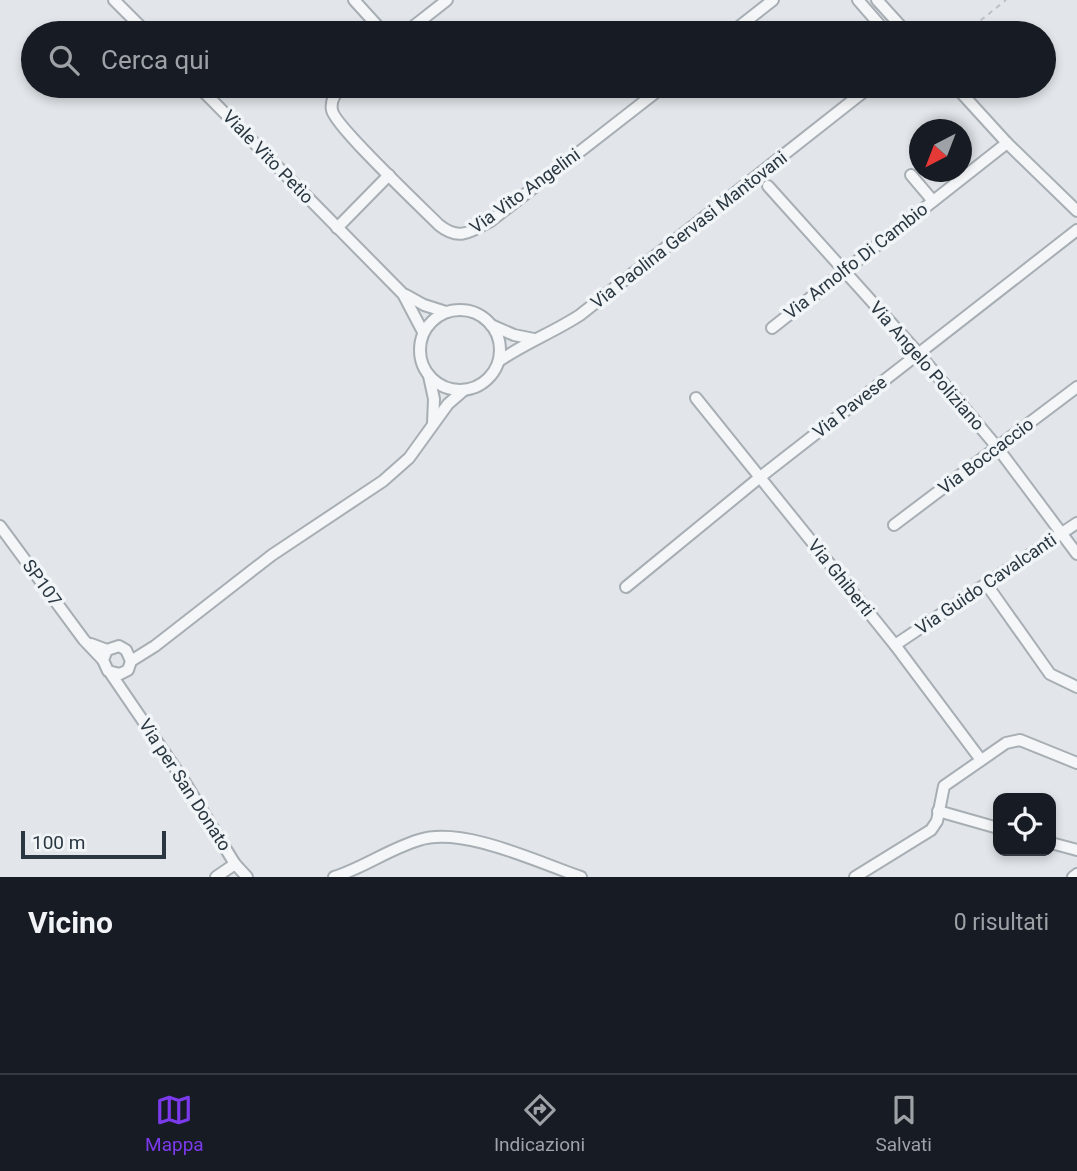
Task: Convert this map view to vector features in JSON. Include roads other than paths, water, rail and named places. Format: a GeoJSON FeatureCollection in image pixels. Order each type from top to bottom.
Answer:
{"type":"FeatureCollection","features":[{"type":"Feature","properties":{"kind":"street"},"geometry":{"type":"LineString","coordinates":[[114,0],[135,21]]}},
{"type":"Feature","properties":{"kind":"street"},"geometry":{"type":"LineString","coordinates":[[354,0],[373,21]]}},
{"type":"Feature","properties":{"kind":"street"},"geometry":{"type":"LineString","coordinates":[[420,21],[447,0]]}},
{"type":"Feature","properties":{"kind":"street"},"geometry":{"type":"LineString","coordinates":[[747,21],[774,0]]}},
{"type":"Feature","properties":{"kind":"street"},"geometry":{"type":"LineString","coordinates":[[859,0],[877,21]]}},
{"type":"Feature","properties":{"kind":"street"},"geometry":{"type":"LineString","coordinates":[[877,0],[896,21]]}},
{"type":"Feature","properties":{"kind":"street","name":"Viale Vito Petìo"},"geometry":{"type":"LineString","coordinates":[[210,98],[403,293]]}},
{"type":"Feature","properties":{"kind":"street","name":"Via Vito Angelini"},"geometry":{"type":"LineString","coordinates":[[333,98],[331,109],[335,118],[389,175],[447,232],[465,235],[492,220],[649,98]]}},
{"type":"Feature","properties":{"kind":"street","name":"Via Paolina Gervasi Mantovani"},"geometry":{"type":"LineString","coordinates":[[499,360],[580,315],[856,98]]}},
{"type":"Feature","properties":{"kind":"street"},"geometry":{"type":"LineString","coordinates":[[966,98],[1007,144],[1077,212]]}},
{"type":"Feature","properties":{"kind":"street","name":"Via Arnolfo Di Cambio"},"geometry":{"type":"LineString","coordinates":[[772,328],[930,197],[1007,144]]}},
{"type":"Feature","properties":{"kind":"street"},"geometry":{"type":"LineString","coordinates":[[337,228],[389,175]]}},
{"type":"Feature","properties":{"kind":"street"},"geometry":{"type":"LineString","coordinates":[[917,182],[930,197]]}},
{"type":"Feature","properties":{"kind":"street","name":"Via Angelo Poliziano"},"geometry":{"type":"LineString","coordinates":[[768,187],[919,354],[997,447],[1077,554]]}},
{"type":"Feature","properties":{"kind":"street","name":"Via Pavese"},"geometry":{"type":"LineString","coordinates":[[626,587],[759,478],[1077,230]]}},
{"type":"Feature","properties":{"kind":"street"},"geometry":{"type":"LineString","coordinates":[[403,293],[424,305],[446,312]]}},
{"type":"Feature","properties":{"kind":"street"},"geometry":{"type":"LineString","coordinates":[[403,293],[424,332]]}},
{"type":"Feature","properties":{"kind":"street"},"geometry":{"type":"LineString","coordinates":[[433,423],[434,399],[429,376],[420,355],[424,332],[429,324],[446,312],[456,310],[476,313],[491,325],[514,335],[534,339]]}},
{"type":"Feature","properties":{"kind":"street"},"geometry":{"type":"LineString","coordinates":[[429,376],[437,384],[463,391],[486,382],[499,360],[499,342],[491,325]]}},
{"type":"Feature","properties":{"kind":"street","name":"Via Boccaccio"},"geometry":{"type":"LineString","coordinates":[[894,525],[1077,387]]}},
{"type":"Feature","properties":{"kind":"street"},"geometry":{"type":"LineString","coordinates":[[129,655],[155,646],[272,555],[383,481],[409,458],[433,423],[463,391]]}},
{"type":"Feature","properties":{"kind":"street","name":"Via Ghiberti"},"geometry":{"type":"LineString","coordinates":[[696,398],[895,645],[981,760]]}},
{"type":"Feature","properties":{"kind":"street","name":"Via Guido Cavalcanti"},"geometry":{"type":"LineString","coordinates":[[895,645],[1077,523]]}},
{"type":"Feature","properties":{"kind":"street","name":"SP107"},"geometry":{"type":"LineString","coordinates":[[0,526],[84,640],[105,655]]}},
{"type":"Feature","properties":{"kind":"street"},"geometry":{"type":"LineString","coordinates":[[987,585],[1050,674],[1077,687]]}},
{"type":"Feature","properties":{"kind":"street"},"geometry":{"type":"LineString","coordinates":[[124,673],[111,674],[105,668],[105,655],[118,646],[129,655],[130,666],[124,673],[125,692]]}},
{"type":"Feature","properties":{"kind":"street","name":"Via per San Donato"},"geometry":{"type":"LineString","coordinates":[[111,674],[184,781],[235,864],[247,877]]}},
{"type":"Feature","properties":{"kind":"street"},"geometry":{"type":"LineString","coordinates":[[855,877],[926,835],[937,821],[944,786],[1006,743],[1020,740],[1077,763]]}},
{"type":"Feature","properties":{"kind":"street"},"geometry":{"type":"LineString","coordinates":[[939,811],[993,827]]}},
{"type":"Feature","properties":{"kind":"street"},"geometry":{"type":"LineString","coordinates":[[336,877],[419,840],[445,835],[468,839],[581,877]]}},
{"type":"Feature","properties":{"kind":"street"},"geometry":{"type":"LineString","coordinates":[[1056,844],[1077,850]]}},
{"type":"Feature","properties":{"kind":"street"},"geometry":{"type":"LineString","coordinates":[[216,877],[235,864]]}},
{"type":"Feature","properties":{"kind":"street"},"geometry":{"type":"LineString","coordinates":[[1073,877],[1077,874]]}}]}
